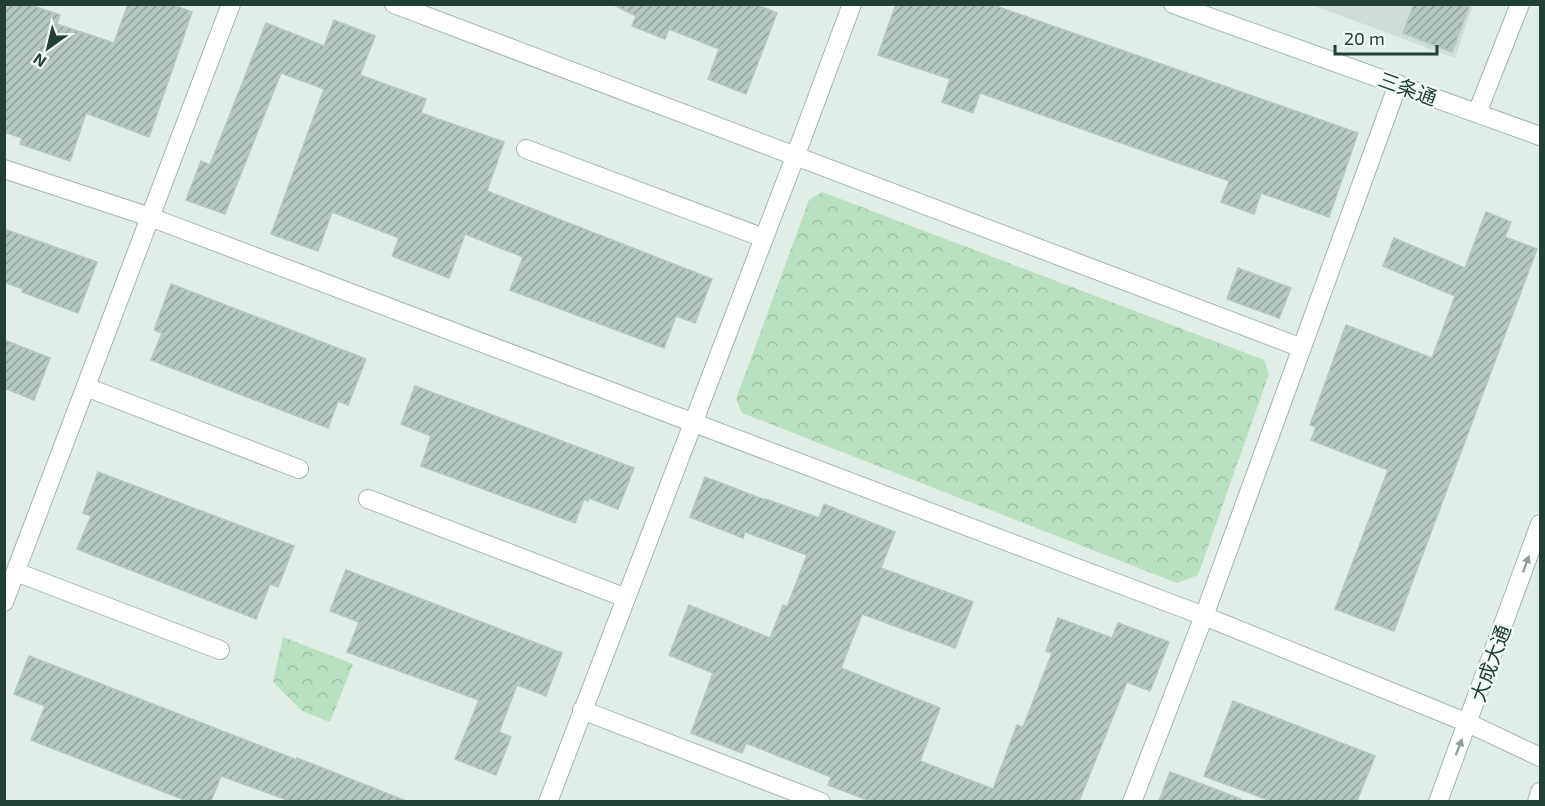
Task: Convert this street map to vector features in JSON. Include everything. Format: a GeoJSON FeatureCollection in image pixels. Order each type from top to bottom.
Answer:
{"type":"FeatureCollection","features":[{"type":"Feature","properties":{"kind":"street"},"geometry":{"type":"LineString","coordinates":[[4,602],[231,4]]}},
{"type":"Feature","properties":{"kind":"street"},"geometry":{"type":"LineString","coordinates":[[394,4],[1302,348]]}},
{"type":"Feature","properties":{"kind":"street"},"geometry":{"type":"LineString","coordinates":[[548,801],[765,238],[852,4]]}},
{"type":"Feature","properties":{"kind":"street","name":"三条通"},"geometry":{"type":"LineString","coordinates":[[1173,4],[1540,136]]}},
{"type":"Feature","properties":{"kind":"street"},"geometry":{"type":"LineString","coordinates":[[1477,113],[1520,4]]}},
{"type":"Feature","properties":{"kind":"street"},"geometry":{"type":"LineString","coordinates":[[1132,801],[1204,616],[1398,84]]}},
{"type":"Feature","properties":{"kind":"street"},"geometry":{"type":"LineString","coordinates":[[526,149],[765,238]]}},
{"type":"Feature","properties":{"kind":"street"},"geometry":{"type":"LineString","coordinates":[[4,169],[150,217],[1204,616],[1468,723],[1540,756]]}},
{"type":"Feature","properties":{"kind":"street"},"geometry":{"type":"LineString","coordinates":[[86,387],[299,468]]}},
{"type":"Feature","properties":{"kind":"street"},"geometry":{"type":"LineString","coordinates":[[368,499],[626,598]]}},
{"type":"Feature","properties":{"kind":"street","name":"大成大通"},"geometry":{"type":"LineString","coordinates":[[1438,801],[1540,524]]}},
{"type":"Feature","properties":{"kind":"street"},"geometry":{"type":"LineString","coordinates":[[16,572],[220,650]]}},
{"type":"Feature","properties":{"kind":"street"},"geometry":{"type":"LineString","coordinates":[[582,710],[821,801]]}},
{"type":"Feature","properties":{"kind":"street"},"geometry":{"type":"LineString","coordinates":[[1537,801],[1540,792]]}},
{"type":"Feature","properties":{"kind":"shaded area"},"geometry":{"type":"Polygon","coordinates":[[[1312,5],[1473,5],[1455,58],[1312,5]]]}},
{"type":"Feature","properties":{"kind":"green space"},"geometry":{"type":"Polygon","coordinates":[[[822,192],[1264,360],[1269,374],[1198,575],[1177,583],[742,413],[736,399],[809,200],[822,192]]]}},
{"type":"Feature","properties":{"kind":"green space"},"geometry":{"type":"Polygon","coordinates":[[[283,637],[353,664],[330,722],[302,711],[273,682],[283,637]]]}},
{"type":"Feature","properties":{"kind":"building"},"geometry":{"type":"Polygon","coordinates":[[[4,4],[28,4],[60,15],[57,24],[114,43],[128,4],[171,4],[192,12],[149,137],[86,113],[70,161],[20,144],[22,138],[4,132],[4,4]]]}},
{"type":"Feature","properties":{"kind":"building"},"geometry":{"type":"Polygon","coordinates":[[[612,4],[755,4],[777,13],[746,94],[708,79],[719,49],[669,29],[665,39],[632,26],[636,16],[612,4]]]}},
{"type":"Feature","properties":{"kind":"building"},"geometry":{"type":"Polygon","coordinates":[[[896,4],[990,4],[1358,133],[1329,217],[1261,193],[1254,214],[1221,202],[1229,181],[980,93],[973,113],[942,102],[950,79],[878,55],[896,4]]]}},
{"type":"Feature","properties":{"kind":"building"},"geometry":{"type":"Polygon","coordinates":[[[1414,4],[1470,4],[1452,52],[1403,33],[1414,4]]]}},
{"type":"Feature","properties":{"kind":"building"},"geometry":{"type":"Polygon","coordinates":[[[334,20],[375,36],[360,75],[426,99],[421,113],[504,142],[487,191],[712,279],[695,323],[676,316],[664,348],[510,290],[523,257],[465,234],[449,278],[392,256],[399,238],[332,212],[318,251],[271,234],[324,89],[281,73],[225,214],[186,200],[201,161],[210,165],[266,23],[324,46],[334,20]]]}},
{"type":"Feature","properties":{"kind":"building"},"geometry":{"type":"Polygon","coordinates":[[[1486,212],[1511,222],[1505,237],[1537,249],[1394,631],[1335,609],[1388,470],[1311,440],[1316,427],[1310,425],[1346,325],[1432,358],[1455,296],[1383,266],[1394,238],[1465,268],[1486,212]]]}},
{"type":"Feature","properties":{"kind":"building"},"geometry":{"type":"Polygon","coordinates":[[[4,229],[97,262],[78,313],[22,292],[23,289],[4,282],[4,229]]]}},
{"type":"Feature","properties":{"kind":"building"},"geometry":{"type":"Polygon","coordinates":[[[1238,268],[1291,288],[1279,318],[1227,299],[1238,268]]]}},
{"type":"Feature","properties":{"kind":"building"},"geometry":{"type":"Polygon","coordinates":[[[171,284],[366,359],[348,405],[338,401],[328,428],[151,360],[162,333],[154,330],[171,284]]]}},
{"type":"Feature","properties":{"kind":"building"},"geometry":{"type":"Polygon","coordinates":[[[4,340],[50,358],[34,400],[4,388],[4,340]]]}},
{"type":"Feature","properties":{"kind":"building"},"geometry":{"type":"Polygon","coordinates":[[[415,386],[634,468],[618,509],[589,498],[588,501],[584,499],[575,523],[421,466],[431,436],[401,424],[415,386]]]}},
{"type":"Feature","properties":{"kind":"building"},"geometry":{"type":"Polygon","coordinates":[[[98,472],[294,546],[278,587],[270,584],[256,619],[77,549],[91,516],[83,513],[98,472]]]}},
{"type":"Feature","properties":{"kind":"building"},"geometry":{"type":"Polygon","coordinates":[[[705,477],[819,518],[824,504],[895,532],[881,568],[973,602],[955,648],[862,614],[841,668],[940,708],[920,761],[993,789],[1017,725],[1023,727],[1052,653],[1046,651],[1058,618],[1112,638],[1118,623],[1169,642],[1150,691],[1127,682],[1079,801],[870,801],[828,785],[831,777],[746,743],[742,753],[691,733],[713,673],[669,655],[689,605],[770,638],[783,605],[787,607],[807,555],[745,532],[743,538],[690,517],[705,477]]]}},
{"type":"Feature","properties":{"kind":"building"},"geometry":{"type":"Polygon","coordinates":[[[346,570],[562,653],[546,696],[517,685],[499,732],[511,737],[496,775],[455,759],[479,700],[347,652],[359,622],[330,611],[346,570]]]}},
{"type":"Feature","properties":{"kind":"building"},"geometry":{"type":"Polygon","coordinates":[[[29,656],[404,801],[290,801],[221,776],[211,801],[187,801],[31,740],[45,706],[14,694],[29,656]]]}},
{"type":"Feature","properties":{"kind":"building"},"geometry":{"type":"Polygon","coordinates":[[[1233,701],[1375,756],[1357,801],[1271,801],[1204,776],[1233,701]]]}},
{"type":"Feature","properties":{"kind":"building"},"geometry":{"type":"Polygon","coordinates":[[[1170,772],[1241,799],[1241,801],[1159,801],[1170,772]]]}}]}
